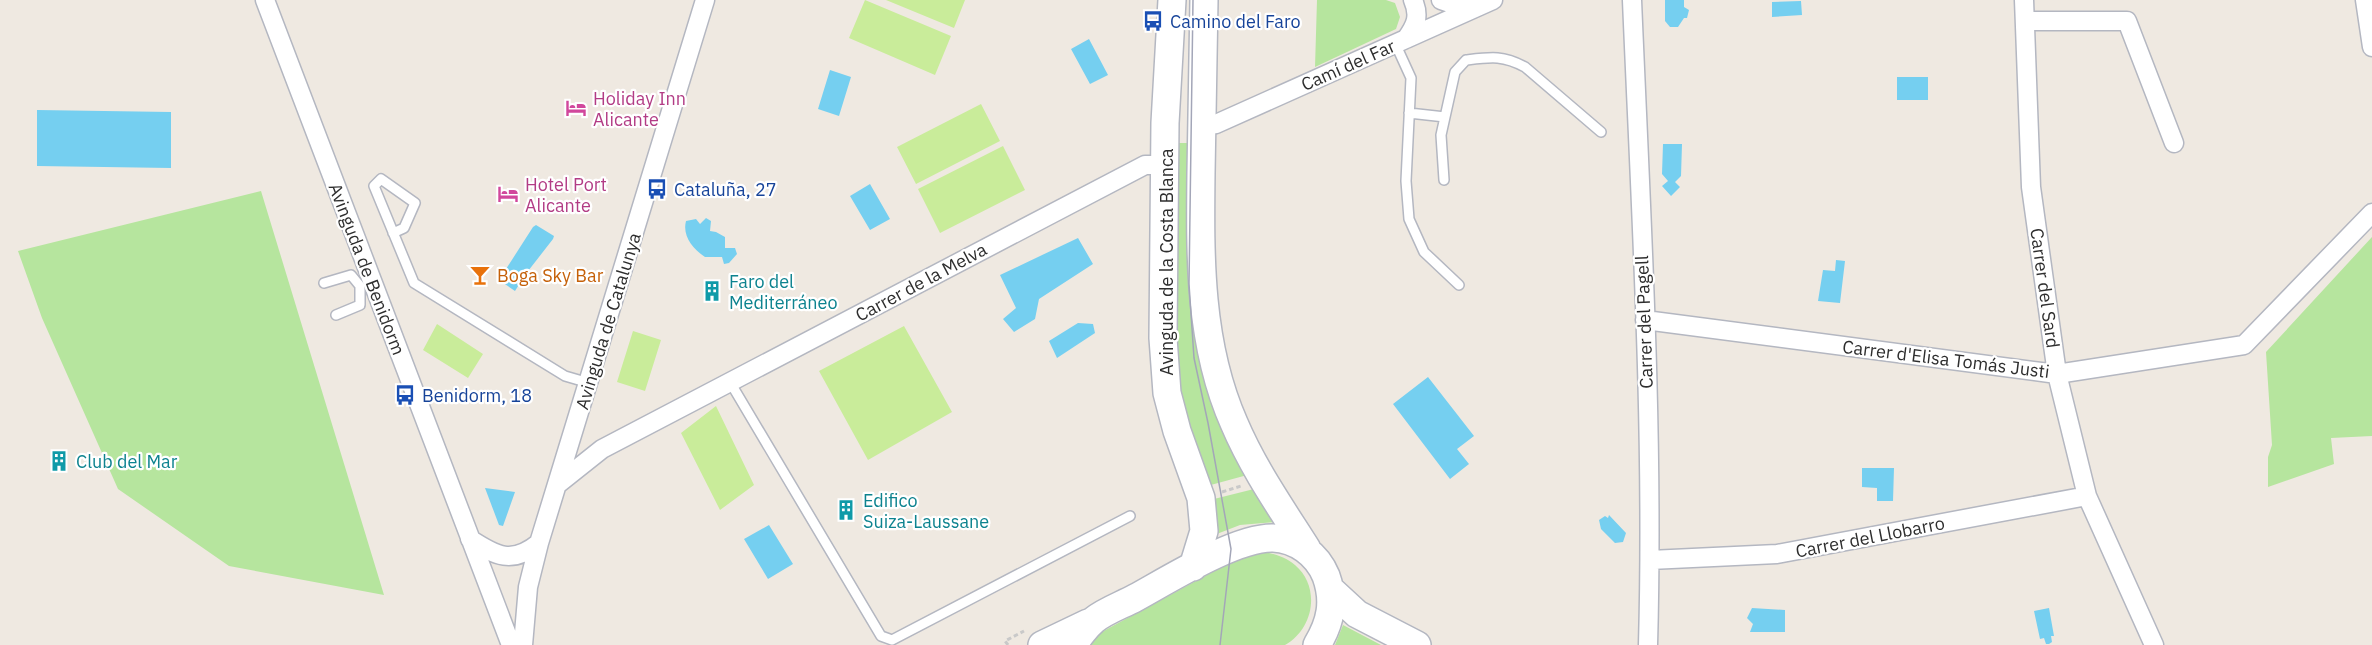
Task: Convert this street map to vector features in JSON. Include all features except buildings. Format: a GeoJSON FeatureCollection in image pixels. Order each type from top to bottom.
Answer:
{"type":"FeatureCollection","features":[{"type":"Feature","properties":{"kind":"street","name":"Avinguda de Benidorm"},"geometry":{"type":"LineString","coordinates":[[265,0],[366,284],[511,645]]}},
{"type":"Feature","properties":{"kind":"street","name":"Avinguda de Catalunya"},"geometry":{"type":"LineString","coordinates":[[523,645],[528,587],[539,543],[705,0]]}},
{"type":"Feature","properties":{"kind":"street","name":"Avinguda de la Costa Blanca"},"geometry":{"type":"LineString","coordinates":[[1172,0],[1165,123],[1163,338],[1167,393],[1177,431],[1201,498],[1204,531],[1193,567]]}},
{"type":"Feature","properties":{"kind":"street","name":"Avinguda de la Costa Blanca"},"geometry":{"type":"LineString","coordinates":[[1204,0],[1200,265],[1204,316],[1217,372],[1233,422],[1263,480],[1307,549],[1323,569],[1331,590]]}},
{"type":"Feature","properties":{"kind":"street"},"geometry":{"type":"LineString","coordinates":[[1401,41],[1416,26],[1417,12],[1413,0]]}},
{"type":"Feature","properties":{"kind":"street"},"geometry":{"type":"LineString","coordinates":[[1441,0],[1470,10]]}},
{"type":"Feature","properties":{"kind":"street","name":"Camí del Far"},"geometry":{"type":"LineString","coordinates":[[1202,126],[1216,124],[1493,0]]}},
{"type":"Feature","properties":{"kind":"street","name":"Carrer del Pagell"},"geometry":{"type":"LineString","coordinates":[[1632,0],[1650,561],[1648,645]]}},
{"type":"Feature","properties":{"kind":"street","name":"Carrer del Sard"},"geometry":{"type":"LineString","coordinates":[[2024,0],[2031,187],[2057,374],[2087,496],[2154,645]]}},
{"type":"Feature","properties":{"kind":"street"},"geometry":{"type":"LineString","coordinates":[[2365,0],[2372,47]]}},
{"type":"Feature","properties":{"kind":"street"},"geometry":{"type":"LineString","coordinates":[[2025,21],[2127,21],[2174,143]]}},
{"type":"Feature","properties":{"kind":"street","name":"Avinguda de la Costa Blanca"},"geometry":{"type":"LineString","coordinates":[[1170,58],[1179,114],[1202,126]]}},
{"type":"Feature","properties":{"kind":"street","name":"Carrer de la Melva"},"geometry":{"type":"LineString","coordinates":[[558,484],[602,449],[1145,165],[1166,165]]}},
{"type":"Feature","properties":{"kind":"street","name":"Carrer d'Elisa Tomás Justi"},"geometry":{"type":"LineString","coordinates":[[1644,320],[2057,374],[2244,345],[2372,213]]}},
{"type":"Feature","properties":{"kind":"street","name":"Carrer del Llobarro"},"geometry":{"type":"LineString","coordinates":[[1650,561],[1778,554],[2087,496]]}},
{"type":"Feature","properties":{"kind":"street"},"geometry":{"type":"LineString","coordinates":[[1034,638],[1095,620],[1193,567],[1256,540],[1273,538],[1289,541],[1307,549]]}},
{"type":"Feature","properties":{"kind":"street"},"geometry":{"type":"LineString","coordinates":[[470,539],[489,552],[504,557],[520,555],[539,543]]}},
{"type":"Feature","properties":{"kind":"street"},"geometry":{"type":"LineString","coordinates":[[1317,645],[1328,624],[1331,590]]}},
{"type":"Feature","properties":{"kind":"street"},"geometry":{"type":"LineString","coordinates":[[1331,590],[1357,614],[1417,645]]}},
{"type":"Feature","properties":{"kind":"street"},"geometry":{"type":"LineString","coordinates":[[1074,645],[1095,620]]}},
{"type":"Feature","properties":{"kind":"lane"},"geometry":{"type":"LineString","coordinates":[[1401,41],[1411,78],[1406,181],[1409,219],[1424,252],[1459,285]]}},
{"type":"Feature","properties":{"kind":"lane"},"geometry":{"type":"LineString","coordinates":[[1444,180],[1441,135],[1444,117],[1455,72],[1466,60],[1496,56],[1514,61],[1525,67],[1601,132]]}},
{"type":"Feature","properties":{"kind":"lane"},"geometry":{"type":"LineString","coordinates":[[1409,113],[1444,117]]}},
{"type":"Feature","properties":{"kind":"lane"},"geometry":{"type":"LineString","coordinates":[[393,233],[404,228],[415,203],[381,179],[374,186],[393,233],[414,283],[565,376],[589,383]]}},
{"type":"Feature","properties":{"kind":"lane"},"geometry":{"type":"LineString","coordinates":[[324,282],[351,275],[366,284],[360,305],[336,315]]}},
{"type":"Feature","properties":{"kind":"lane"},"geometry":{"type":"LineString","coordinates":[[730,382],[881,636],[891,640],[1130,516]]}},
{"type":"Feature","properties":{"kind":"path"},"geometry":{"type":"LineString","coordinates":[[1201,498],[1263,480]]}},
{"type":"Feature","properties":{"kind":"path"},"geometry":{"type":"LineString","coordinates":[[1008,645],[1005,641],[1034,638]]}},
{"type":"Feature","properties":{"kind":"green space"},"geometry":{"type":"Polygon","coordinates":[[[865,0],[951,36],[935,75],[849,38],[865,0]]]}},
{"type":"Feature","properties":{"kind":"green space"},"geometry":{"type":"Polygon","coordinates":[[[886,0],[965,0],[954,28],[886,0]]]}},
{"type":"Feature","properties":{"kind":"green space"},"geometry":{"type":"Polygon","coordinates":[[[1317,0],[1386,0],[1395,3],[1400,17],[1396,29],[1315,67],[1317,0]]]}},
{"type":"Feature","properties":{"kind":"green space"},"geometry":{"type":"Polygon","coordinates":[[[981,104],[1000,141],[916,184],[897,147],[981,104]]]}},
{"type":"Feature","properties":{"kind":"green space"},"geometry":{"type":"Polygon","coordinates":[[[1174,143],[1192,143],[1190,265],[1251,474],[1207,486],[1175,391],[1174,143]]]}},
{"type":"Feature","properties":{"kind":"green space"},"geometry":{"type":"Polygon","coordinates":[[[1003,146],[1025,190],[940,233],[918,189],[1003,146]]]}},
{"type":"Feature","properties":{"kind":"green space"},"geometry":{"type":"Polygon","coordinates":[[[261,191],[384,595],[229,566],[118,489],[42,318],[18,251],[261,191]]]}},
{"type":"Feature","properties":{"kind":"green space"},"geometry":{"type":"Polygon","coordinates":[[[2372,237],[2372,436],[2331,438],[2334,464],[2268,487],[2268,457],[2272,445],[2266,352],[2372,237]]]}},
{"type":"Feature","properties":{"kind":"green space"},"geometry":{"type":"Polygon","coordinates":[[[437,324],[483,354],[468,378],[423,350],[437,324]]]}},
{"type":"Feature","properties":{"kind":"green space"},"geometry":{"type":"Polygon","coordinates":[[[904,326],[952,412],[868,460],[819,371],[904,326]]]}},
{"type":"Feature","properties":{"kind":"green space"},"geometry":{"type":"Polygon","coordinates":[[[633,331],[661,340],[645,391],[617,382],[633,331]]]}},
{"type":"Feature","properties":{"kind":"green space"},"geometry":{"type":"Polygon","coordinates":[[[716,406],[754,485],[720,510],[681,433],[716,406]]]}},
{"type":"Feature","properties":{"kind":"green space"},"geometry":{"type":"Polygon","coordinates":[[[1258,488],[1276,522],[1240,525],[1209,537],[1210,500],[1258,488]]]}},
{"type":"Feature","properties":{"kind":"green space"},"geometry":{"type":"Polygon","coordinates":[[[1264,552],[1292,562],[1303,574],[1311,596],[1308,618],[1295,638],[1285,645],[1087,645],[1098,634],[1229,563],[1249,553],[1264,552]]]}},
{"type":"Feature","properties":{"kind":"green space"},"geometry":{"type":"Polygon","coordinates":[[[1343,625],[1381,645],[1335,645],[1343,625]]]}},
{"type":"Feature","properties":{"kind":"water"},"geometry":{"type":"Polygon","coordinates":[[[1665,0],[1684,0],[1684,7],[1689,10],[1687,18],[1684,18],[1678,27],[1670,27],[1665,21],[1665,0]]]}},
{"type":"Feature","properties":{"kind":"water"},"geometry":{"type":"Polygon","coordinates":[[[1801,1],[1802,15],[1772,17],[1772,2],[1801,1]]]}},
{"type":"Feature","properties":{"kind":"water"},"geometry":{"type":"Polygon","coordinates":[[[1089,39],[1108,75],[1090,84],[1071,49],[1089,39]]]}},
{"type":"Feature","properties":{"kind":"water"},"geometry":{"type":"Polygon","coordinates":[[[830,70],[851,77],[839,116],[818,109],[830,70]]]}},
{"type":"Feature","properties":{"kind":"water"},"geometry":{"type":"Polygon","coordinates":[[[1897,77],[1928,77],[1928,100],[1897,100],[1897,77]]]}},
{"type":"Feature","properties":{"kind":"water"},"geometry":{"type":"Polygon","coordinates":[[[37,110],[171,112],[171,168],[37,166],[37,110]]]}},
{"type":"Feature","properties":{"kind":"water"},"geometry":{"type":"Polygon","coordinates":[[[1663,144],[1682,144],[1681,176],[1675,182],[1680,187],[1671,196],[1662,186],[1668,181],[1662,174],[1663,144]]]}},
{"type":"Feature","properties":{"kind":"water"},"geometry":{"type":"Polygon","coordinates":[[[870,184],[890,219],[870,230],[850,196],[870,184]]]}},
{"type":"Feature","properties":{"kind":"water"},"geometry":{"type":"Polygon","coordinates":[[[706,218],[711,221],[710,231],[725,237],[725,248],[735,248],[737,254],[729,263],[724,264],[722,257],[705,257],[696,250],[687,237],[686,221],[696,219],[700,224],[706,218]]]}},
{"type":"Feature","properties":{"kind":"water"},"geometry":{"type":"Polygon","coordinates":[[[536,225],[554,236],[515,291],[499,280],[536,225]]]}},
{"type":"Feature","properties":{"kind":"water"},"geometry":{"type":"Polygon","coordinates":[[[1078,238],[1093,264],[1039,299],[1035,319],[1014,332],[1003,319],[1016,308],[1000,275],[1078,238]]]}},
{"type":"Feature","properties":{"kind":"water"},"geometry":{"type":"Polygon","coordinates":[[[1836,260],[1845,261],[1840,303],[1818,301],[1823,270],[1835,271],[1836,260]]]}},
{"type":"Feature","properties":{"kind":"water"},"geometry":{"type":"Polygon","coordinates":[[[1078,323],[1093,324],[1095,333],[1057,358],[1049,341],[1078,323]]]}},
{"type":"Feature","properties":{"kind":"water"},"geometry":{"type":"Polygon","coordinates":[[[1428,377],[1474,436],[1457,449],[1469,464],[1450,479],[1393,404],[1428,377]]]}},
{"type":"Feature","properties":{"kind":"water"},"geometry":{"type":"Polygon","coordinates":[[[1862,468],[1894,468],[1893,501],[1877,501],[1877,488],[1862,487],[1862,468]]]}},
{"type":"Feature","properties":{"kind":"water"},"geometry":{"type":"Polygon","coordinates":[[[485,488],[515,492],[503,526],[499,525],[485,488]]]}},
{"type":"Feature","properties":{"kind":"water"},"geometry":{"type":"Polygon","coordinates":[[[1609,515],[1626,533],[1623,542],[1615,543],[1601,529],[1599,520],[1605,516],[1608,518],[1609,515]]]}},
{"type":"Feature","properties":{"kind":"water"},"geometry":{"type":"Polygon","coordinates":[[[769,525],[793,564],[768,579],[744,539],[769,525]]]}},
{"type":"Feature","properties":{"kind":"water"},"geometry":{"type":"Polygon","coordinates":[[[1752,608],[1785,610],[1785,632],[1750,632],[1753,624],[1747,618],[1752,608]]]}},
{"type":"Feature","properties":{"kind":"water"},"geometry":{"type":"Polygon","coordinates":[[[2049,608],[2054,636],[2051,636],[2052,642],[2046,644],[2044,638],[2040,639],[2034,611],[2049,608]]]}},
{"type":"Feature","properties":{"kind":"tram line"},"geometry":{"type":"LineString","coordinates":[[1193,0],[1189,284],[1194,358],[1231,549],[1220,645]]}},
{"type":"Feature","properties":{"kind":"place","name":"Camino del Faro"},"geometry":{"type":"Point","coordinates":[1153,21]}},
{"type":"Feature","properties":{"kind":"place","name":"Holiday Inn Alicante"},"geometry":{"type":"Point","coordinates":[576,108]}},
{"type":"Feature","properties":{"kind":"place","name":"Cataluña, 27"},"geometry":{"type":"Point","coordinates":[657,189]}},
{"type":"Feature","properties":{"kind":"place","name":"Hotel Port Alicante"},"geometry":{"type":"Point","coordinates":[508,194]}},
{"type":"Feature","properties":{"kind":"place","name":"Boga Sky Bar"},"geometry":{"type":"Point","coordinates":[480,275]}},
{"type":"Feature","properties":{"kind":"place","name":"Faro del Mediterráneo"},"geometry":{"type":"Point","coordinates":[712,291]}},
{"type":"Feature","properties":{"kind":"place","name":"Benidorm, 18"},"geometry":{"type":"Point","coordinates":[405,395]}},
{"type":"Feature","properties":{"kind":"place","name":"Club del Mar"},"geometry":{"type":"Point","coordinates":[59,461]}},
{"type":"Feature","properties":{"kind":"place","name":"Edifico Suiza-Laussane"},"geometry":{"type":"Point","coordinates":[846,510]}}]}
